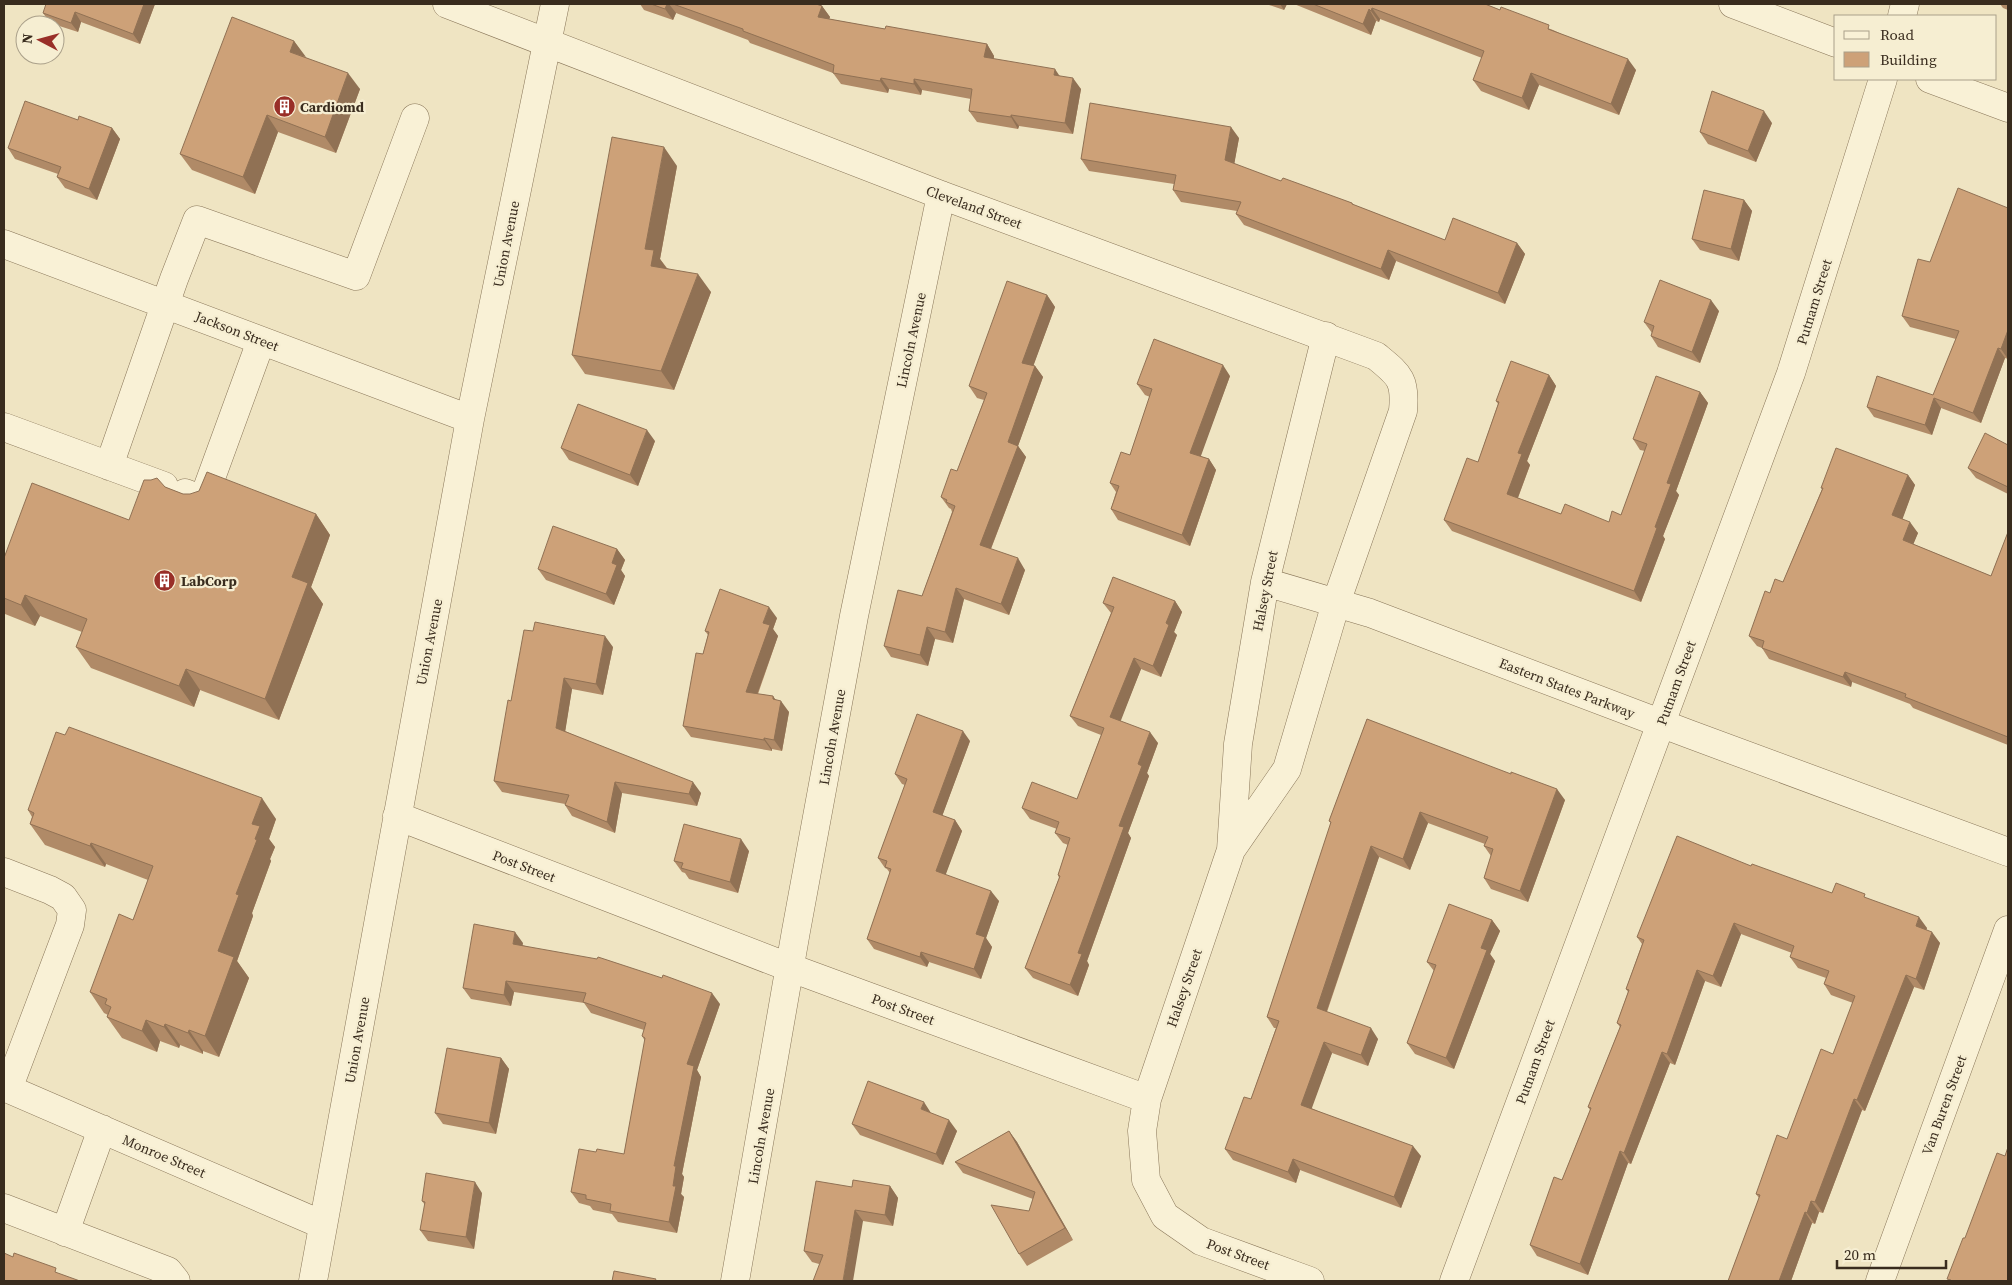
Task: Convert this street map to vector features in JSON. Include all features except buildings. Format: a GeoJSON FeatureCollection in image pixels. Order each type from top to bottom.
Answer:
{"type":"FeatureCollection","features":[{"type":"Feature","properties":{"kind":"street","name":"Cleveland Street"},"geometry":{"type":"LineString","coordinates":[[447,4],[941,195],[1326,336],[1376,356],[1399,375]]}},
{"type":"Feature","properties":{"kind":"street","name":"Union Avenue"},"geometry":{"type":"LineString","coordinates":[[313,1281],[470,419],[554,4]]}},
{"type":"Feature","properties":{"kind":"street"},"geometry":{"type":"LineString","coordinates":[[1733,4],[1834,42]]}},
{"type":"Feature","properties":{"kind":"street","name":"Putnam Street"},"geometry":{"type":"LineString","coordinates":[[1454,1281],[1792,373],[1883,80]]}},
{"type":"Feature","properties":{"kind":"street"},"geometry":{"type":"LineString","coordinates":[[1933,80],[2008,108]]}},
{"type":"Feature","properties":{"kind":"street"},"geometry":{"type":"LineString","coordinates":[[109,466],[197,220],[356,276],[415,118]]}},
{"type":"Feature","properties":{"kind":"street","name":"Lincoln Avenue"},"geometry":{"type":"LineString","coordinates":[[735,1281],[854,616],[941,195]]}},
{"type":"Feature","properties":{"kind":"street","name":"Jackson Street"},"geometry":{"type":"LineString","coordinates":[[4,244],[470,419]]}},
{"type":"Feature","properties":{"kind":"street","name":"Halsey Street"},"geometry":{"type":"LineString","coordinates":[[1147,1099],[1231,850],[1238,744],[1265,582],[1326,336]]}},
{"type":"Feature","properties":{"kind":"street"},"geometry":{"type":"LineString","coordinates":[[4,427],[203,500],[261,340]]}},
{"type":"Feature","properties":{"kind":"street","name":"Halsey Street"},"geometry":{"type":"LineString","coordinates":[[1231,850],[1287,770],[1336,603],[1403,411],[1405,393],[1399,375]]}},
{"type":"Feature","properties":{"kind":"street","name":"Eastern States Parkway"},"geometry":{"type":"LineString","coordinates":[[1265,582],[1370,613],[2008,852]]}},
{"type":"Feature","properties":{"kind":"street","name":"Post Street"},"geometry":{"type":"LineString","coordinates":[[397,816],[791,968],[1147,1099],[1142,1131],[1146,1180],[1165,1216],[1201,1241],[1310,1281]]}},
{"type":"Feature","properties":{"kind":"street"},"geometry":{"type":"LineString","coordinates":[[4,872],[63,897],[72,910],[70,925],[6,1088]]}},
{"type":"Feature","properties":{"kind":"street","name":"Van Buren Street"},"geometry":{"type":"LineString","coordinates":[[1880,1281],[2008,930]]}},
{"type":"Feature","properties":{"kind":"street","name":"Monroe Street"},"geometry":{"type":"LineString","coordinates":[[6,1088],[323,1225]]}},
{"type":"Feature","properties":{"kind":"street"},"geometry":{"type":"LineString","coordinates":[[64,1232],[102,1129]]}},
{"type":"Feature","properties":{"kind":"street"},"geometry":{"type":"LineString","coordinates":[[4,1208],[168,1271],[176,1281]]}},
{"type":"Feature","properties":{"kind":"place","name":"Cardiomd"},"geometry":{"type":"Point","coordinates":[284,107]}},
{"type":"Feature","properties":{"kind":"place","name":"LabCorp"},"geometry":{"type":"Point","coordinates":[165,581]}}]}
